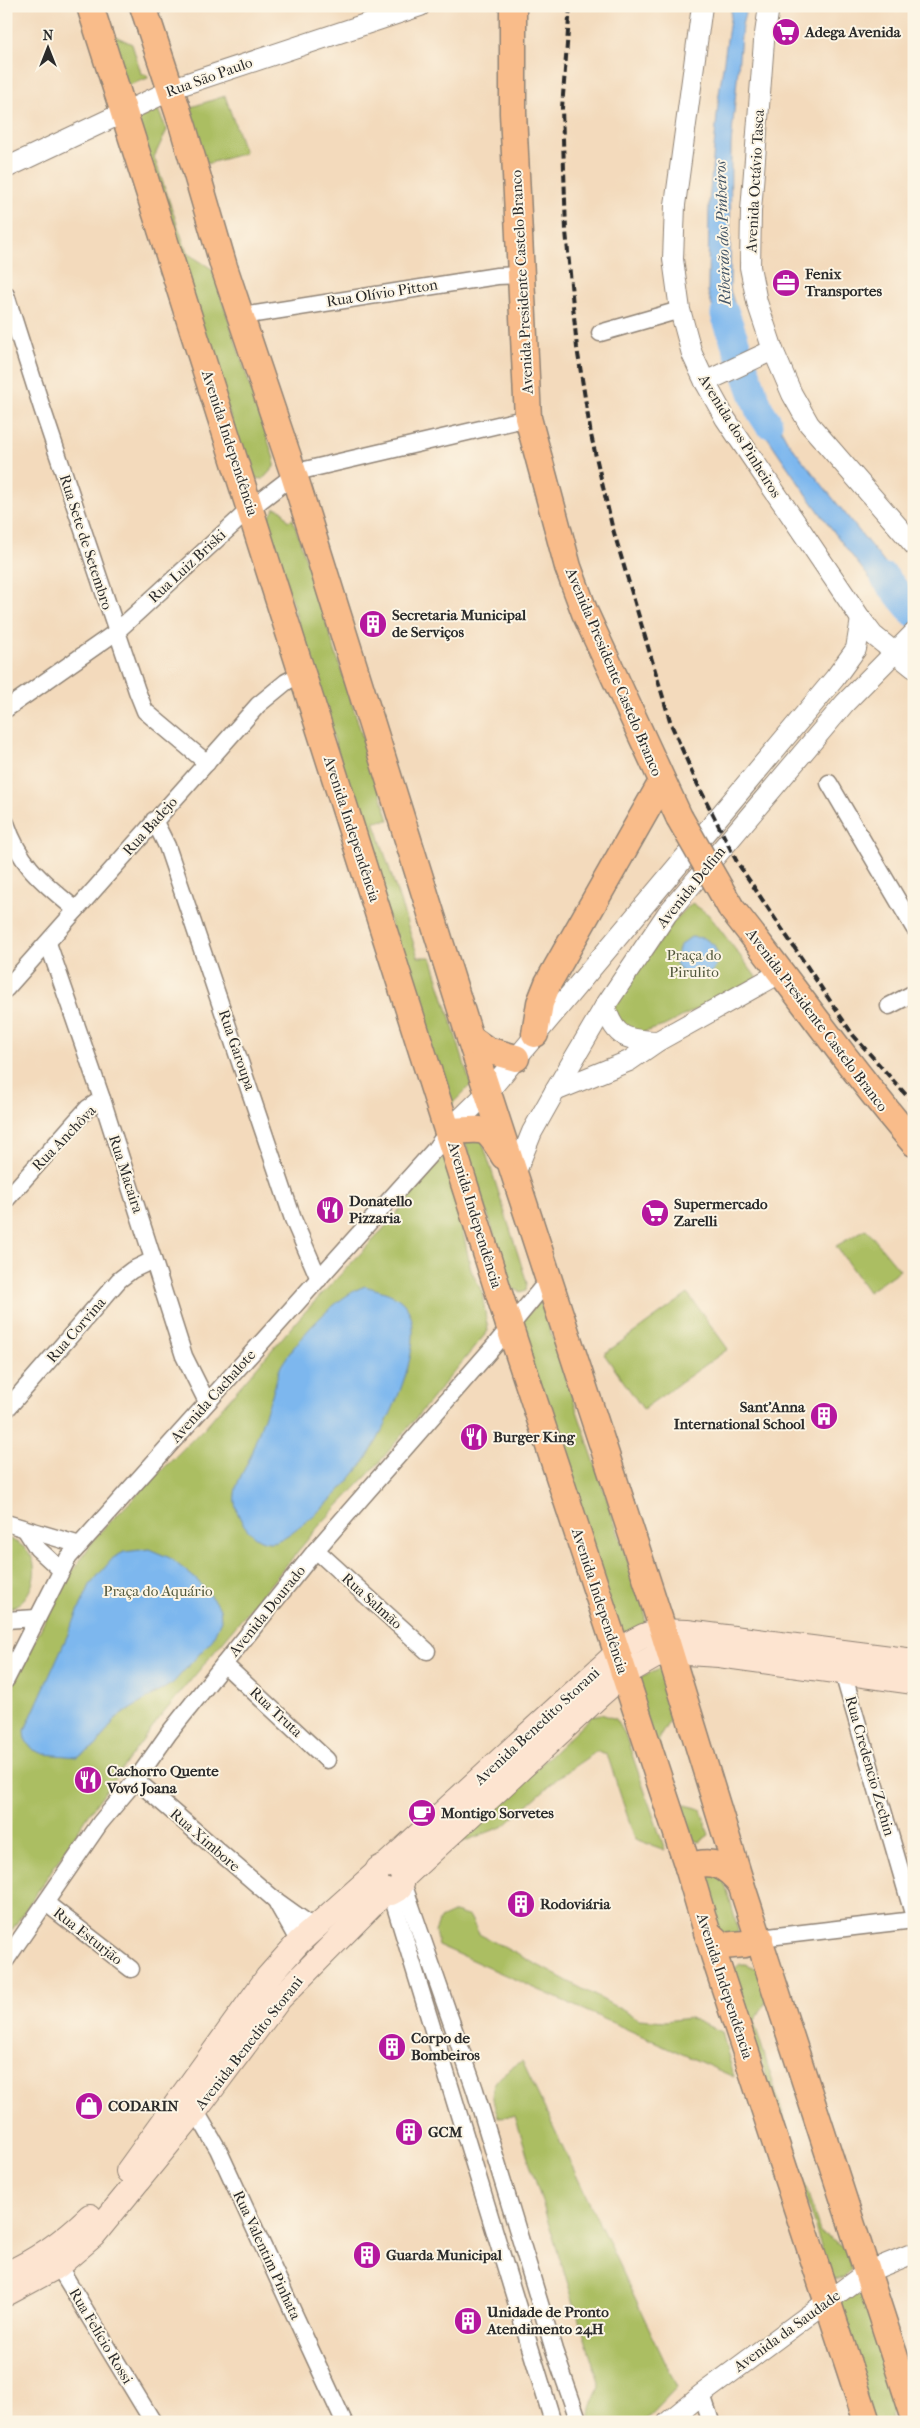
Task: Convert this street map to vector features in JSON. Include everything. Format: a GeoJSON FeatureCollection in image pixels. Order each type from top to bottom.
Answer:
{"type":"FeatureCollection","features":[{"type":"Feature","properties":{"kind":"main road","name":"Avenida Independência"},"geometry":{"type":"LineString","coordinates":[[90,6],[510,1328],[688,1867],[707,1932],[867,2422]]}},
{"type":"Feature","properties":{"kind":"main road"},"geometry":{"type":"LineString","coordinates":[[143,6],[172,90],[224,267],[294,475],[470,1038],[666,1641],[741,1884],[914,2416]]}},
{"type":"Feature","properties":{"kind":"main road","name":"Avenida Presidente Castelo Branco"},"geometry":{"type":"LineString","coordinates":[[513,6],[513,113],[528,418],[553,520],[568,566],[585,613],[662,782],[679,817],[731,908],[782,972],[886,1111],[914,1143]]}},
{"type":"Feature","properties":{"kind":"main road"},"geometry":{"type":"LineString","coordinates":[[535,1034],[540,1004],[548,983],[662,782]]}},
{"type":"Feature","properties":{"kind":"main road"},"geometry":{"type":"LineString","coordinates":[[470,1038],[487,1050],[516,1058]]}},
{"type":"Feature","properties":{"kind":"main road"},"geometry":{"type":"LineString","coordinates":[[448,1131],[483,1130],[490,1133],[515,1174]]}},
{"type":"Feature","properties":{"kind":"main road","name":"Avenida Benedito Storani"},"geometry":{"type":"LineString","coordinates":[[189,2102],[280,1998],[391,1881],[620,1664],[654,1657],[666,1641],[719,1655],[840,1662],[914,1661]]}},
{"type":"Feature","properties":{"kind":"main road","name":"Avenida Benedito Storani"},"geometry":{"type":"LineString","coordinates":[[840,1662],[914,1682]]}},
{"type":"Feature","properties":{"kind":"main road"},"geometry":{"type":"LineString","coordinates":[[688,1867],[703,1862],[720,1864],[729,1870],[741,1884]]}},
{"type":"Feature","properties":{"kind":"main road","name":"Avenida Benedito Storani"},"geometry":{"type":"LineString","coordinates":[[6,2294],[54,2258],[93,2236],[189,2102],[268,1978],[307,1936],[391,1881]]}},
{"type":"Feature","properties":{"kind":"main road"},"geometry":{"type":"LineString","coordinates":[[707,1932],[722,1946],[745,1944],[760,1938]]}},
{"type":"Feature","properties":{"kind":"main road","name":"Avenida Benedito Storani"},"geometry":{"type":"LineString","coordinates":[[6,2274],[54,2258]]}},
{"type":"Feature","properties":{"kind":"street","name":"Rua São Paulo"},"geometry":{"type":"LineString","coordinates":[[6,168],[172,90],[420,6]]}},
{"type":"Feature","properties":{"kind":"street","name":"Avenida dos Pinheiros"},"geometry":{"type":"LineString","coordinates":[[702,6],[676,205],[673,259],[680,310],[692,354],[709,380],[726,418],[861,619],[873,635],[894,654],[914,668]]}},
{"type":"Feature","properties":{"kind":"street","name":"Avenida Octávio Tasca"},"geometry":{"type":"LineString","coordinates":[[769,6],[764,41],[751,211],[750,267],[755,293],[773,350],[792,394],[809,424],[914,545]]}},
{"type":"Feature","properties":{"kind":"street","name":"Rua Olívio Pitton"},"geometry":{"type":"LineString","coordinates":[[242,316],[497,276],[522,274]]}},
{"type":"Feature","properties":{"kind":"street","name":"Rua Sete de Setembro"},"geometry":{"type":"LineString","coordinates":[[6,295],[116,632],[145,711],[207,763]]}},
{"type":"Feature","properties":{"kind":"street"},"geometry":{"type":"LineString","coordinates":[[600,333],[680,310]]}},
{"type":"Feature","properties":{"kind":"street"},"geometry":{"type":"LineString","coordinates":[[709,380],[773,350]]}},
{"type":"Feature","properties":{"kind":"street","name":"Rua Luiz Briski"},"geometry":{"type":"LineString","coordinates":[[6,709],[116,632],[251,508],[294,475],[306,470],[528,418]]}},
{"type":"Feature","properties":{"kind":"street","name":"Avenida Delfim"},"geometry":{"type":"LineString","coordinates":[[448,1131],[488,1092],[849,661],[856,649],[861,619]]}},
{"type":"Feature","properties":{"kind":"street","name":"Avenida Delfim"},"geometry":{"type":"LineString","coordinates":[[515,1174],[532,1132],[555,1091],[605,1006],[667,914],[845,703],[911,636]]}},
{"type":"Feature","properties":{"kind":"street","name":"Rua Badejo"},"geometry":{"type":"LineString","coordinates":[[6,989],[48,944],[154,820],[258,705],[286,682],[303,673]]}},
{"type":"Feature","properties":{"kind":"street"},"geometry":{"type":"LineString","coordinates":[[829,783],[914,928]]}},
{"type":"Feature","properties":{"kind":"street","name":"Rua Garoupa"},"geometry":{"type":"LineString","coordinates":[[154,820],[167,846],[294,1220],[319,1279]]}},
{"type":"Feature","properties":{"kind":"street"},"geometry":{"type":"LineString","coordinates":[[6,823],[20,856],[31,871],[76,910]]}},
{"type":"Feature","properties":{"kind":"street","name":"Rua Macaira"},"geometry":{"type":"LineString","coordinates":[[48,944],[102,1099],[184,1356],[207,1402]]}},
{"type":"Feature","properties":{"kind":"street"},"geometry":{"type":"LineString","coordinates":[[555,1091],[629,1061],[658,1041],[782,972]]}},
{"type":"Feature","properties":{"kind":"street"},"geometry":{"type":"LineString","coordinates":[[889,1006],[914,993]]}},
{"type":"Feature","properties":{"kind":"street"},"geometry":{"type":"LineString","coordinates":[[605,1006],[608,1019],[620,1034],[631,1040],[658,1041]]}},
{"type":"Feature","properties":{"kind":"street","name":"Rua Anchôva"},"geometry":{"type":"LineString","coordinates":[[6,1200],[88,1108],[102,1099]]}},
{"type":"Feature","properties":{"kind":"street","name":"Avenida Cachalote"},"geometry":{"type":"LineString","coordinates":[[6,1680],[61,1570],[80,1546],[435,1149],[448,1131]]}},
{"type":"Feature","properties":{"kind":"street","name":"Rua Corvina"},"geometry":{"type":"LineString","coordinates":[[6,1410],[118,1280],[132,1270],[153,1260]]}},
{"type":"Feature","properties":{"kind":"street","name":"Avenida Dourado"},"geometry":{"type":"LineString","coordinates":[[6,1960],[100,1823],[136,1780],[169,1734],[224,1664],[316,1550],[510,1328],[549,1279]]}},
{"type":"Feature","properties":{"kind":"street"},"geometry":{"type":"LineString","coordinates":[[6,1523],[80,1546]]}},
{"type":"Feature","properties":{"kind":"street"},"geometry":{"type":"LineString","coordinates":[[25,1529],[37,1548],[61,1570]]}},
{"type":"Feature","properties":{"kind":"street","name":"Rua Salmão"},"geometry":{"type":"LineString","coordinates":[[316,1550],[427,1651]]}},
{"type":"Feature","properties":{"kind":"street"},"geometry":{"type":"LineString","coordinates":[[6,1620],[36,1618]]}},
{"type":"Feature","properties":{"kind":"street","name":"Rua Credencio Zechin"},"geometry":{"type":"LineString","coordinates":[[840,1662],[914,1919]]}},
{"type":"Feature","properties":{"kind":"street","name":"Rua Truta"},"geometry":{"type":"LineString","coordinates":[[224,1664],[327,1760]]}},
{"type":"Feature","properties":{"kind":"street","name":"Rua Ximbore"},"geometry":{"type":"LineString","coordinates":[[136,1780],[274,1899],[307,1936]]}},
{"type":"Feature","properties":{"kind":"street"},"geometry":{"type":"LineString","coordinates":[[391,1881],[475,2090],[554,2350],[579,2422]]}},
{"type":"Feature","properties":{"kind":"street"},"geometry":{"type":"LineString","coordinates":[[391,1881],[532,2358],[553,2422]]}},
{"type":"Feature","properties":{"kind":"street","name":"Rua Esturjão"},"geometry":{"type":"LineString","coordinates":[[46,1903],[130,1969]]}},
{"type":"Feature","properties":{"kind":"street"},"geometry":{"type":"LineString","coordinates":[[760,1938],[914,1919]]}},
{"type":"Feature","properties":{"kind":"street","name":"Rua Valentim Pinhata"},"geometry":{"type":"LineString","coordinates":[[189,2102],[218,2149],[344,2422]]}},
{"type":"Feature","properties":{"kind":"street","name":"Avenida da Saudade"},"geometry":{"type":"LineString","coordinates":[[668,2422],[702,2394],[868,2272],[914,2253]]}},
{"type":"Feature","properties":{"kind":"street","name":"Rua Felício Rossi"},"geometry":{"type":"LineString","coordinates":[[54,2258],[153,2422]]}},
{"type":"Feature","properties":{"kind":"street"},"geometry":{"type":"LineString","coordinates":[[532,2358],[554,2350]]}},
{"type":"Feature","properties":{"kind":"street"},"geometry":{"type":"LineString","coordinates":[[702,2394],[711,2422]]}},
{"type":"Feature","properties":{"kind":"green space"},"geometry":{"type":"Polygon","coordinates":[[[113,35],[132,44],[141,73],[147,75],[148,78],[121,88],[113,35]]]}},
{"type":"Feature","properties":{"kind":"green space"},"geometry":{"type":"Polygon","coordinates":[[[225,96],[245,153],[206,164],[188,108],[225,96]]]}},
{"type":"Feature","properties":{"kind":"green space"},"geometry":{"type":"Polygon","coordinates":[[[158,110],[167,130],[154,157],[187,253],[212,269],[274,459],[274,467],[263,479],[251,478],[131,122],[158,110]]]}},
{"type":"Feature","properties":{"kind":"green space"},"geometry":{"type":"Polygon","coordinates":[[[275,508],[282,510],[288,521],[293,519],[389,820],[374,821],[418,957],[431,957],[471,1085],[447,1109],[267,520],[275,508]]]}},
{"type":"Feature","properties":{"kind":"green space","name":"Praça do Pirulito"},"geometry":{"type":"Polygon","coordinates":[[[692,903],[709,915],[757,978],[664,1026],[641,1033],[617,1026],[615,1004],[673,922],[692,903]]]}},
{"type":"Feature","properties":{"kind":"green space"},"geometry":{"type":"Polygon","coordinates":[[[482,1140],[527,1283],[526,1290],[521,1292],[511,1288],[465,1142],[482,1140]]]}},
{"type":"Feature","properties":{"kind":"green space","name":"Praça do Aquário"},"geometry":{"type":"Polygon","coordinates":[[[444,1156],[457,1203],[471,1270],[482,1292],[488,1331],[377,1465],[318,1527],[157,1721],[93,1808],[6,1939],[6,1701],[58,1593],[97,1535],[205,1427],[302,1315],[379,1234],[444,1156]]]}},
{"type":"Feature","properties":{"kind":"green space"},"geometry":{"type":"Polygon","coordinates":[[[866,1229],[900,1270],[868,1292],[836,1246],[866,1229]]]}},
{"type":"Feature","properties":{"kind":"green space"},"geometry":{"type":"Polygon","coordinates":[[[688,1294],[728,1349],[643,1409],[604,1354],[688,1294]]]}},
{"type":"Feature","properties":{"kind":"green space"},"geometry":{"type":"Polygon","coordinates":[[[540,1301],[645,1612],[645,1622],[642,1627],[619,1636],[516,1327],[540,1301]]]}},
{"type":"Feature","properties":{"kind":"green space"},"geometry":{"type":"Polygon","coordinates":[[[6,1537],[29,1553],[34,1564],[34,1572],[30,1589],[26,1596],[14,1607],[6,1609],[6,1537]]]}},
{"type":"Feature","properties":{"kind":"green space"},"geometry":{"type":"Polygon","coordinates":[[[660,1668],[674,1713],[658,1740],[678,1803],[701,1809],[709,1835],[699,1842],[682,1834],[637,1695],[640,1677],[660,1668]]]}},
{"type":"Feature","properties":{"kind":"green space"},"geometry":{"type":"Polygon","coordinates":[[[601,1714],[616,1719],[625,1734],[665,1850],[635,1839],[607,1754],[597,1751],[559,1777],[504,1826],[457,1844],[592,1716],[601,1714]]]}},
{"type":"Feature","properties":{"kind":"green space"},"geometry":{"type":"Polygon","coordinates":[[[700,1874],[723,1876],[738,1929],[737,1935],[720,1939],[700,1874]]]}},
{"type":"Feature","properties":{"kind":"green space"},"geometry":{"type":"Polygon","coordinates":[[[455,1912],[470,1917],[479,1934],[639,2019],[665,2021],[690,2018],[722,2032],[734,2077],[438,1945],[435,1932],[440,1919],[455,1912]]]}},
{"type":"Feature","properties":{"kind":"green space"},"geometry":{"type":"Polygon","coordinates":[[[740,1964],[746,1964],[758,1969],[768,1998],[754,2022],[820,2232],[848,2249],[851,2270],[841,2279],[832,2280],[732,1971],[740,1964]]]}},
{"type":"Feature","properties":{"kind":"green space"},"geometry":{"type":"Polygon","coordinates":[[[522,2061],[677,2387],[643,2422],[591,2422],[591,2408],[600,2386],[515,2116],[498,2117],[494,2106],[493,2089],[495,2083],[522,2061]]]}},
{"type":"Feature","properties":{"kind":"green space"},"geometry":{"type":"Polygon","coordinates":[[[862,2290],[898,2405],[890,2416],[892,2422],[871,2422],[837,2305],[862,2290]]]}},
{"type":"Feature","properties":{"kind":"water"},"geometry":{"type":"Polygon","coordinates":[[[732,6],[747,6],[742,25],[731,145],[730,290],[748,347],[726,354],[708,292],[709,202],[719,94],[732,6]]]}},
{"type":"Feature","properties":{"kind":"water"},"geometry":{"type":"Polygon","coordinates":[[[757,385],[788,442],[914,600],[914,604],[900,615],[816,508],[739,394],[757,385]]]}},
{"type":"Feature","properties":{"kind":"water"},"geometry":{"type":"Polygon","coordinates":[[[691,937],[704,938],[714,945],[719,958],[714,970],[701,979],[685,976],[675,962],[680,945],[691,937]]]}},
{"type":"Feature","properties":{"kind":"water"},"geometry":{"type":"Polygon","coordinates":[[[365,1286],[388,1293],[399,1299],[407,1308],[412,1323],[413,1341],[409,1362],[394,1407],[366,1459],[335,1496],[318,1512],[286,1536],[274,1542],[263,1541],[249,1532],[239,1517],[236,1509],[235,1494],[281,1366],[307,1332],[329,1309],[353,1291],[365,1286]]]}},
{"type":"Feature","properties":{"kind":"water"},"geometry":{"type":"Polygon","coordinates":[[[149,1549],[170,1558],[197,1580],[220,1608],[221,1620],[212,1640],[173,1683],[116,1718],[96,1746],[77,1757],[44,1754],[34,1750],[26,1741],[25,1730],[90,1585],[113,1558],[124,1552],[149,1549]]]}},
{"type":"Feature","properties":{"kind":"waterway","name":"Ribeirão dos Pinheiros"},"geometry":{"type":"LineString","coordinates":[[725,314],[759,409],[768,423]]}},
{"type":"Feature","properties":{"kind":"waterway","name":"Ribeirão dos Pinheiros"},"geometry":{"type":"LineString","coordinates":[[885,578],[914,613]]}},
{"type":"Feature","properties":{"kind":"railway"},"geometry":{"type":"LineString","coordinates":[[570,6],[562,108],[566,231],[577,348],[591,435],[612,526],[671,724],[696,781],[737,862],[853,1035],[914,1104]]}},
{"type":"Feature","properties":{"kind":"place","name":"Adega Avenida"},"geometry":{"type":"Point","coordinates":[786,32]}},
{"type":"Feature","properties":{"kind":"place","name":"Fenix Transportes"},"geometry":{"type":"Point","coordinates":[786,283]}},
{"type":"Feature","properties":{"kind":"place","name":"Secretaria Municipal de Serviços"},"geometry":{"type":"Point","coordinates":[373,624]}},
{"type":"Feature","properties":{"kind":"place","name":"Donatello Pizzaria"},"geometry":{"type":"Point","coordinates":[330,1210]}},
{"type":"Feature","properties":{"kind":"place","name":"Supermercado Zarelli"},"geometry":{"type":"Point","coordinates":[655,1213]}},
{"type":"Feature","properties":{"kind":"place","name":"Sant'Anna International School"},"geometry":{"type":"Point","coordinates":[824,1416]}},
{"type":"Feature","properties":{"kind":"place","name":"Burger King"},"geometry":{"type":"Point","coordinates":[474,1437]}},
{"type":"Feature","properties":{"kind":"place","name":"Cachorro Quente Vovó Joana"},"geometry":{"type":"Point","coordinates":[88,1780]}},
{"type":"Feature","properties":{"kind":"place","name":"Montigo Sorvetes"},"geometry":{"type":"Point","coordinates":[422,1813]}},
{"type":"Feature","properties":{"kind":"place","name":"Rodoviária"},"geometry":{"type":"Point","coordinates":[521,1904]}},
{"type":"Feature","properties":{"kind":"place","name":"Corpo de Bombeiros"},"geometry":{"type":"Point","coordinates":[392,2047]}},
{"type":"Feature","properties":{"kind":"place","name":"CODARIN"},"geometry":{"type":"Point","coordinates":[89,2106]}},
{"type":"Feature","properties":{"kind":"place","name":"GCM"},"geometry":{"type":"Point","coordinates":[409,2132]}},
{"type":"Feature","properties":{"kind":"place","name":"Guarda Municipal"},"geometry":{"type":"Point","coordinates":[367,2255]}},
{"type":"Feature","properties":{"kind":"place","name":"Unidade de Pronto Atendimento 24H"},"geometry":{"type":"Point","coordinates":[468,2321]}}]}
